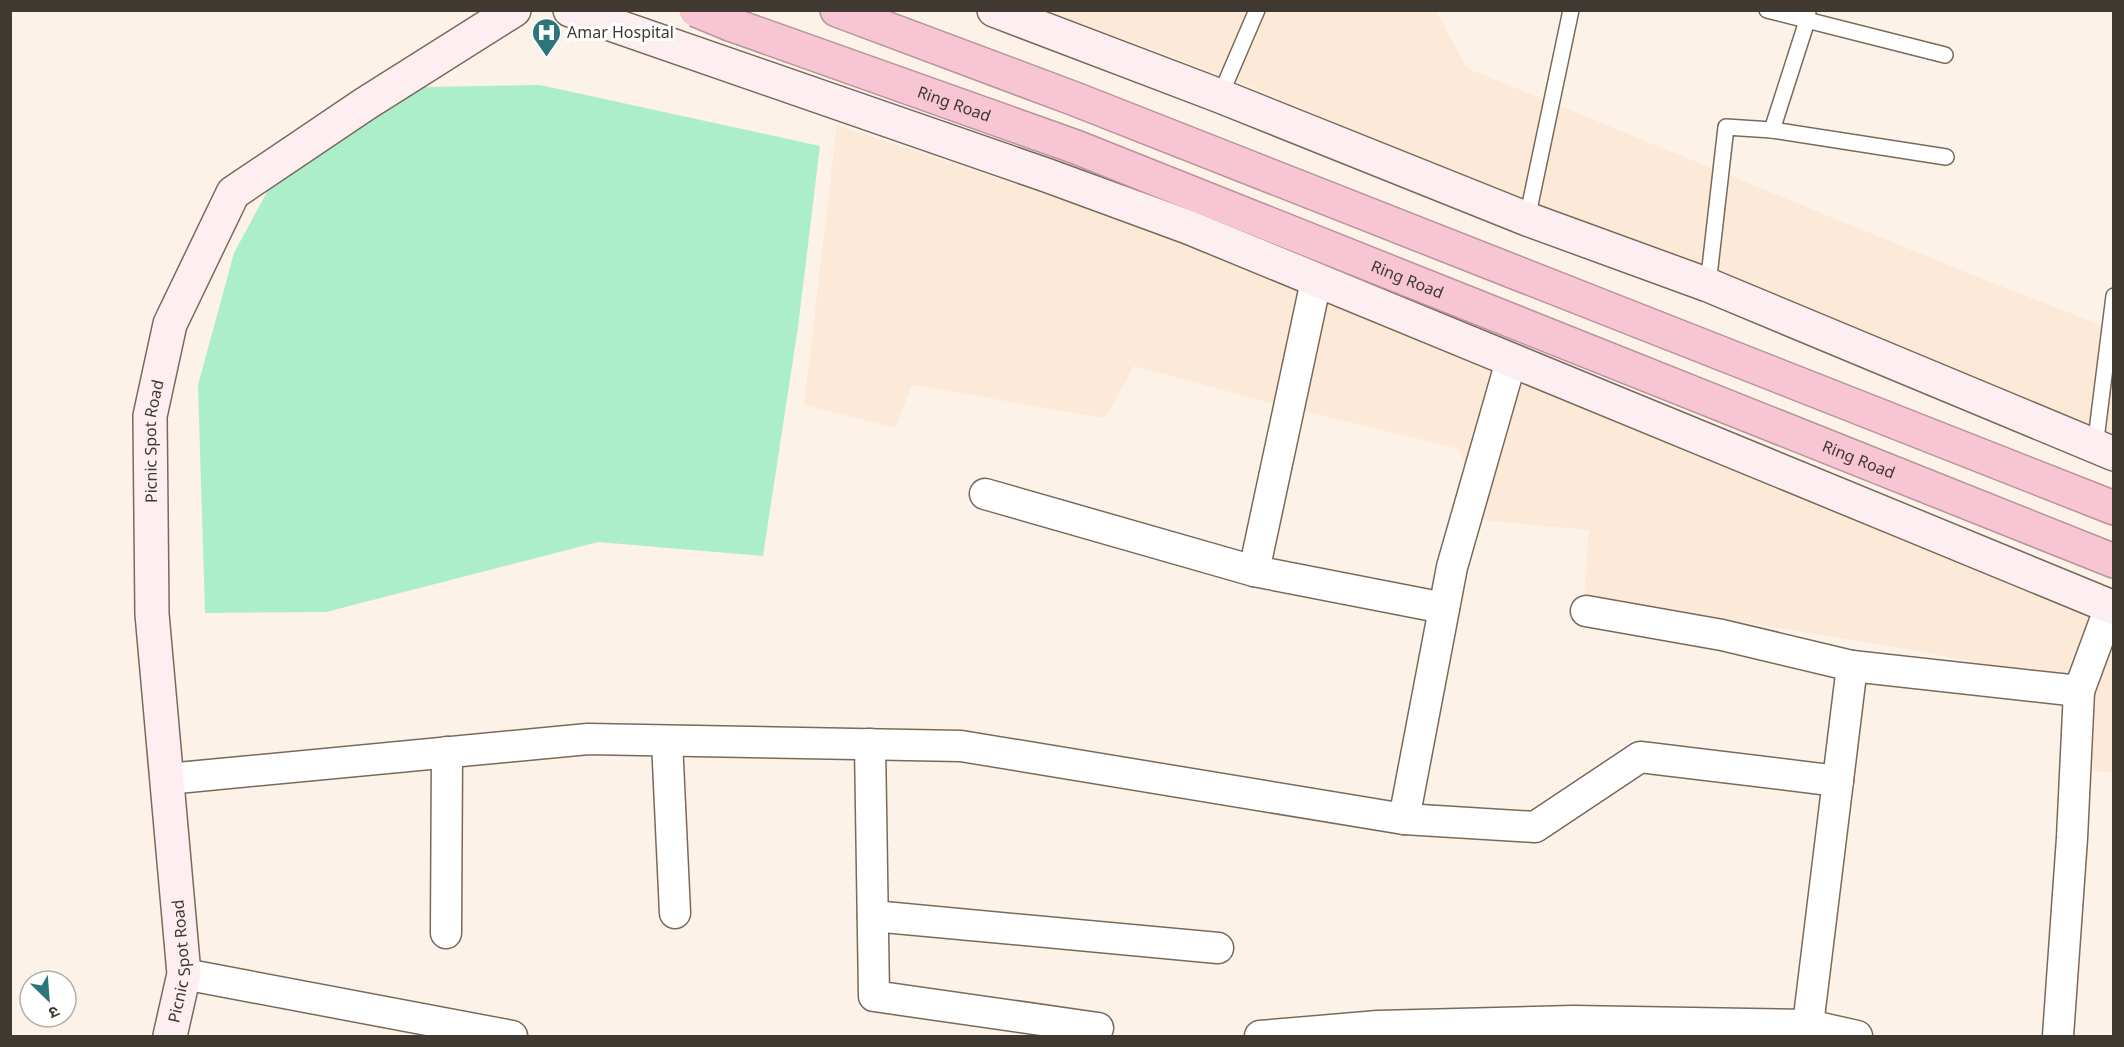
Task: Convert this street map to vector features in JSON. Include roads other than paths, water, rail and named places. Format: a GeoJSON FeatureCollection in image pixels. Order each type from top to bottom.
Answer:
{"type":"FeatureCollection","features":[{"type":"Feature","properties":{"kind":"highway","name":"Ring Road"},"geometry":{"type":"LineString","coordinates":[[696,10],[728,17],[1076,147],[2114,561]]}},
{"type":"Feature","properties":{"kind":"highway"},"geometry":{"type":"LineString","coordinates":[[837,10],[1075,99],[2114,508]]}},
{"type":"Feature","properties":{"kind":"street","name":"Picnic Spot Road"},"geometry":{"type":"LineString","coordinates":[[170,1036],[184,974],[153,614],[150,416],[170,324],[233,193],[365,104],[514,10]]}},
{"type":"Feature","properties":{"kind":"street"},"geometry":{"type":"LineString","coordinates":[[570,10],[1188,227],[2112,607],[2079,691],[2072,838],[2058,1036]]}},
{"type":"Feature","properties":{"kind":"street"},"geometry":{"type":"LineString","coordinates":[[994,10],[1220,96],[1527,219],[1708,285],[2104,451]]}},
{"type":"Feature","properties":{"kind":"street"},"geometry":{"type":"LineString","coordinates":[[710,58],[728,17]]}},
{"type":"Feature","properties":{"kind":"street"},"geometry":{"type":"LineString","coordinates":[[1254,571],[1316,280]]}},
{"type":"Feature","properties":{"kind":"street"},"geometry":{"type":"LineString","coordinates":[[1404,819],[1452,567],[1511,361]]}},
{"type":"Feature","properties":{"kind":"street"},"geometry":{"type":"LineString","coordinates":[[986,494],[1254,571],[1444,608]]}},
{"type":"Feature","properties":{"kind":"street"},"geometry":{"type":"LineString","coordinates":[[1586,611],[1722,635],[1852,666],[2079,691]]}},
{"type":"Feature","properties":{"kind":"street"},"geometry":{"type":"LineString","coordinates":[[1807,1031],[1852,666]]}},
{"type":"Feature","properties":{"kind":"street"},"geometry":{"type":"LineString","coordinates":[[167,778],[588,740],[961,746],[1404,819],[1535,827],[1640,757],[1838,781]]}},
{"type":"Feature","properties":{"kind":"street"},"geometry":{"type":"LineString","coordinates":[[667,741],[675,913]]}},
{"type":"Feature","properties":{"kind":"street"},"geometry":{"type":"LineString","coordinates":[[870,744],[874,996],[1098,1028]]}},
{"type":"Feature","properties":{"kind":"street"},"geometry":{"type":"LineString","coordinates":[[446,933],[447,752]]}},
{"type":"Feature","properties":{"kind":"street"},"geometry":{"type":"LineString","coordinates":[[873,916],[1218,948]]}},
{"type":"Feature","properties":{"kind":"street"},"geometry":{"type":"LineString","coordinates":[[184,974],[405,1027],[512,1036]]}},
{"type":"Feature","properties":{"kind":"street"},"geometry":{"type":"LineString","coordinates":[[1260,1036],[1402,1031],[1573,1021],[1807,1031],[1857,1036]]}},
{"type":"Feature","properties":{"kind":"lane"},"geometry":{"type":"LineString","coordinates":[[1220,96],[1257,10]]}},
{"type":"Feature","properties":{"kind":"lane"},"geometry":{"type":"LineString","coordinates":[[1527,219],[1571,10]]}},
{"type":"Feature","properties":{"kind":"lane"},"geometry":{"type":"LineString","coordinates":[[1767,10],[1808,16],[1945,54]]}},
{"type":"Feature","properties":{"kind":"lane"},"geometry":{"type":"LineString","coordinates":[[1772,130],[1808,16]]}},
{"type":"Feature","properties":{"kind":"lane"},"geometry":{"type":"LineString","coordinates":[[1708,285],[1726,127],[1772,130],[1946,157]]}},
{"type":"Feature","properties":{"kind":"lane"},"geometry":{"type":"LineString","coordinates":[[2104,451],[2114,296]]}},
{"type":"Feature","properties":{"kind":"place","name":"Amar Hospital"},"geometry":{"type":"Point","coordinates":[546,58]}}]}
